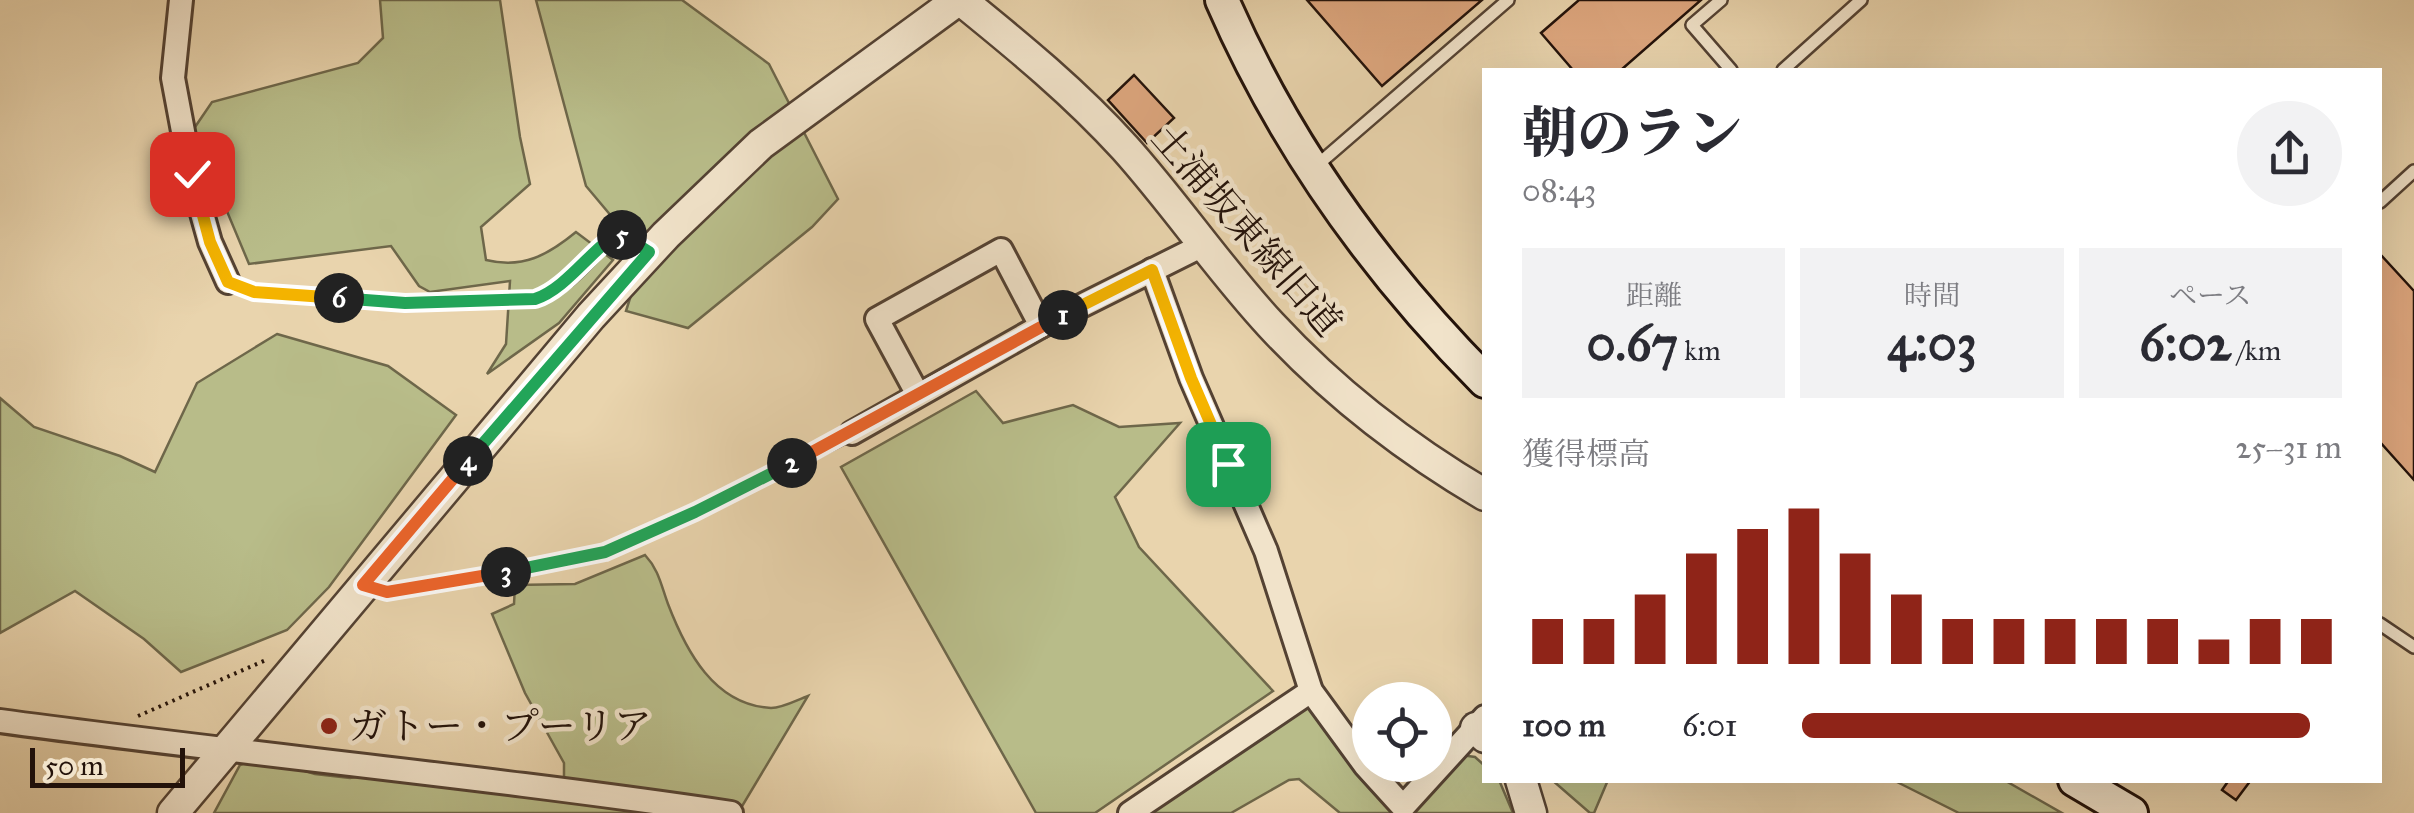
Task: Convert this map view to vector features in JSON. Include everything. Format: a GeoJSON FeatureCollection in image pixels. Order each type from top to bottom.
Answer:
{"type":"FeatureCollection","features":[{"type":"Feature","properties":{"kind":"main road"},"geometry":{"type":"LineString","coordinates":[[1222,0],[1313,169],[1386,271],[1482,377]]}},
{"type":"Feature","properties":{"kind":"main road"},"geometry":{"type":"LineString","coordinates":[[2081,783],[2131,813]]}},
{"type":"Feature","properties":{"kind":"street"},"geometry":{"type":"LineString","coordinates":[[181,0],[174,78],[192,174],[210,242],[228,282]]}},
{"type":"Feature","properties":{"kind":"street"},"geometry":{"type":"LineString","coordinates":[[173,813],[649,252],[761,144],[960,0]]}},
{"type":"Feature","properties":{"kind":"street","name":"土浦坂東線旧道"},"geometry":{"type":"LineString","coordinates":[[960,0],[1073,94],[1126,150],[1270,323],[1340,394],[1390,433],[1482,493]]}},
{"type":"Feature","properties":{"kind":"street"},"geometry":{"type":"LineString","coordinates":[[852,432],[1041,326],[1204,244]]}},
{"type":"Feature","properties":{"kind":"street"},"geometry":{"type":"LineString","coordinates":[[917,393],[877,319],[1001,250],[1041,326]]}},
{"type":"Feature","properties":{"kind":"street"},"geometry":{"type":"LineString","coordinates":[[1152,270],[1191,378],[1266,551],[1311,691],[1365,764],[1403,806],[1482,727]]}},
{"type":"Feature","properties":{"kind":"street"},"geometry":{"type":"LineString","coordinates":[[1130,813],[1311,691]]}},
{"type":"Feature","properties":{"kind":"street"},"geometry":{"type":"LineString","coordinates":[[0,721],[731,813]]}},
{"type":"Feature","properties":{"kind":"street"},"geometry":{"type":"LineString","coordinates":[[1522,783],[1530,813]]}},
{"type":"Feature","properties":{"kind":"lane"},"geometry":{"type":"LineString","coordinates":[[1313,169],[1508,0]]}},
{"type":"Feature","properties":{"kind":"lane"},"geometry":{"type":"LineString","coordinates":[[1720,0],[1692,25],[1729,68]]}},
{"type":"Feature","properties":{"kind":"lane"},"geometry":{"type":"LineString","coordinates":[[1785,68],[1861,0]]}},
{"type":"Feature","properties":{"kind":"lane"},"geometry":{"type":"LineString","coordinates":[[2382,200],[2414,171]]}},
{"type":"Feature","properties":{"kind":"lane"},"geometry":{"type":"LineString","coordinates":[[228,282],[254,292],[405,303],[535,299],[568,282],[618,234],[649,252]]}},
{"type":"Feature","properties":{"kind":"lane"},"geometry":{"type":"LineString","coordinates":[[363,585],[387,592],[605,552],[695,512],[852,432]]}},
{"type":"Feature","properties":{"kind":"lane"},"geometry":{"type":"LineString","coordinates":[[2382,625],[2414,647]]}},
{"type":"Feature","properties":{"kind":"path"},"geometry":{"type":"LineString","coordinates":[[97,734],[270,658]]}},
{"type":"Feature","properties":{"kind":"green space"},"geometry":{"type":"Polygon","coordinates":[[[380,0],[500,0],[530,184],[481,227],[486,260],[512,263],[534,258],[576,232],[613,260],[559,323],[487,374],[506,344],[510,281],[430,292],[419,286],[391,246],[249,264],[193,130],[212,102],[358,63],[383,38],[380,0]]]}},
{"type":"Feature","properties":{"kind":"green space"},"geometry":{"type":"Polygon","coordinates":[[[536,0],[682,0],[769,64],[838,199],[812,227],[688,328],[626,311],[632,292],[663,257],[618,224],[586,186],[536,0]]]}},
{"type":"Feature","properties":{"kind":"green space"},"geometry":{"type":"Polygon","coordinates":[[[277,334],[388,366],[456,415],[329,587],[287,630],[181,672],[144,639],[75,591],[0,633],[0,398],[34,427],[155,472],[197,383],[277,334]]]}},
{"type":"Feature","properties":{"kind":"green space"},"geometry":{"type":"Polygon","coordinates":[[[976,391],[1003,423],[1073,405],[1119,427],[1180,423],[1115,497],[1139,547],[1273,691],[1095,813],[1036,813],[841,467],[976,391]]]}},
{"type":"Feature","properties":{"kind":"green space"},"geometry":{"type":"Polygon","coordinates":[[[645,555],[657,572],[693,657],[718,686],[751,705],[771,708],[808,696],[738,813],[214,813],[240,765],[258,757],[315,774],[350,778],[383,773],[564,781],[564,763],[525,693],[492,614],[514,604],[515,585],[575,584],[645,555]]]}},
{"type":"Feature","properties":{"kind":"green space"},"geometry":{"type":"Polygon","coordinates":[[[1302,705],[1312,707],[1352,755],[1352,782],[1374,782],[1400,813],[1340,813],[1299,779],[1289,780],[1231,813],[1142,813],[1302,705]]]}},
{"type":"Feature","properties":{"kind":"green space"},"geometry":{"type":"Polygon","coordinates":[[[1461,755],[1475,757],[1482,763],[1482,783],[1500,783],[1513,813],[1407,813],[1436,782],[1452,782],[1452,765],[1461,755]]]}},
{"type":"Feature","properties":{"kind":"green space"},"geometry":{"type":"Polygon","coordinates":[[[1555,783],[1607,783],[1594,813],[1555,783]]]}},
{"type":"Feature","properties":{"kind":"green space"},"geometry":{"type":"Polygon","coordinates":[[[1899,783],[2009,783],[2062,813],[1959,813],[1899,783]]]}},
{"type":"Feature","properties":{"kind":"building"},"geometry":{"type":"Polygon","coordinates":[[[1307,0],[1482,0],[1382,86],[1307,0]]]}},
{"type":"Feature","properties":{"kind":"building"},"geometry":{"type":"Polygon","coordinates":[[[1579,0],[1701,0],[1623,68],[1571,68],[1541,33],[1579,0]]]}},
{"type":"Feature","properties":{"kind":"building"},"geometry":{"type":"Polygon","coordinates":[[[1134,75],[1174,118],[1147,143],[1108,100],[1134,75]]]}},
{"type":"Feature","properties":{"kind":"building"},"geometry":{"type":"Polygon","coordinates":[[[2382,256],[2414,291],[2414,480],[2382,444],[2382,256]]]}},
{"type":"Feature","properties":{"kind":"building"},"geometry":{"type":"Polygon","coordinates":[[[2227,783],[2249,783],[2236,800],[2222,790],[2227,783]]]}},
{"type":"Feature","properties":{"kind":"place","name":"ガトー・プーリア"},"geometry":{"type":"Point","coordinates":[329,726]}},
{"type":"Feature","properties":{"kind":"route"},"geometry":{"type":"LineString","coordinates":[[192,174],[210,242],[228,282],[254,292],[405,303],[535,299],[568,282],[618,234],[649,252],[363,585],[387,592],[605,552],[695,512],[852,432],[1041,326],[1152,270],[1191,378],[1228,464]]}}]}
